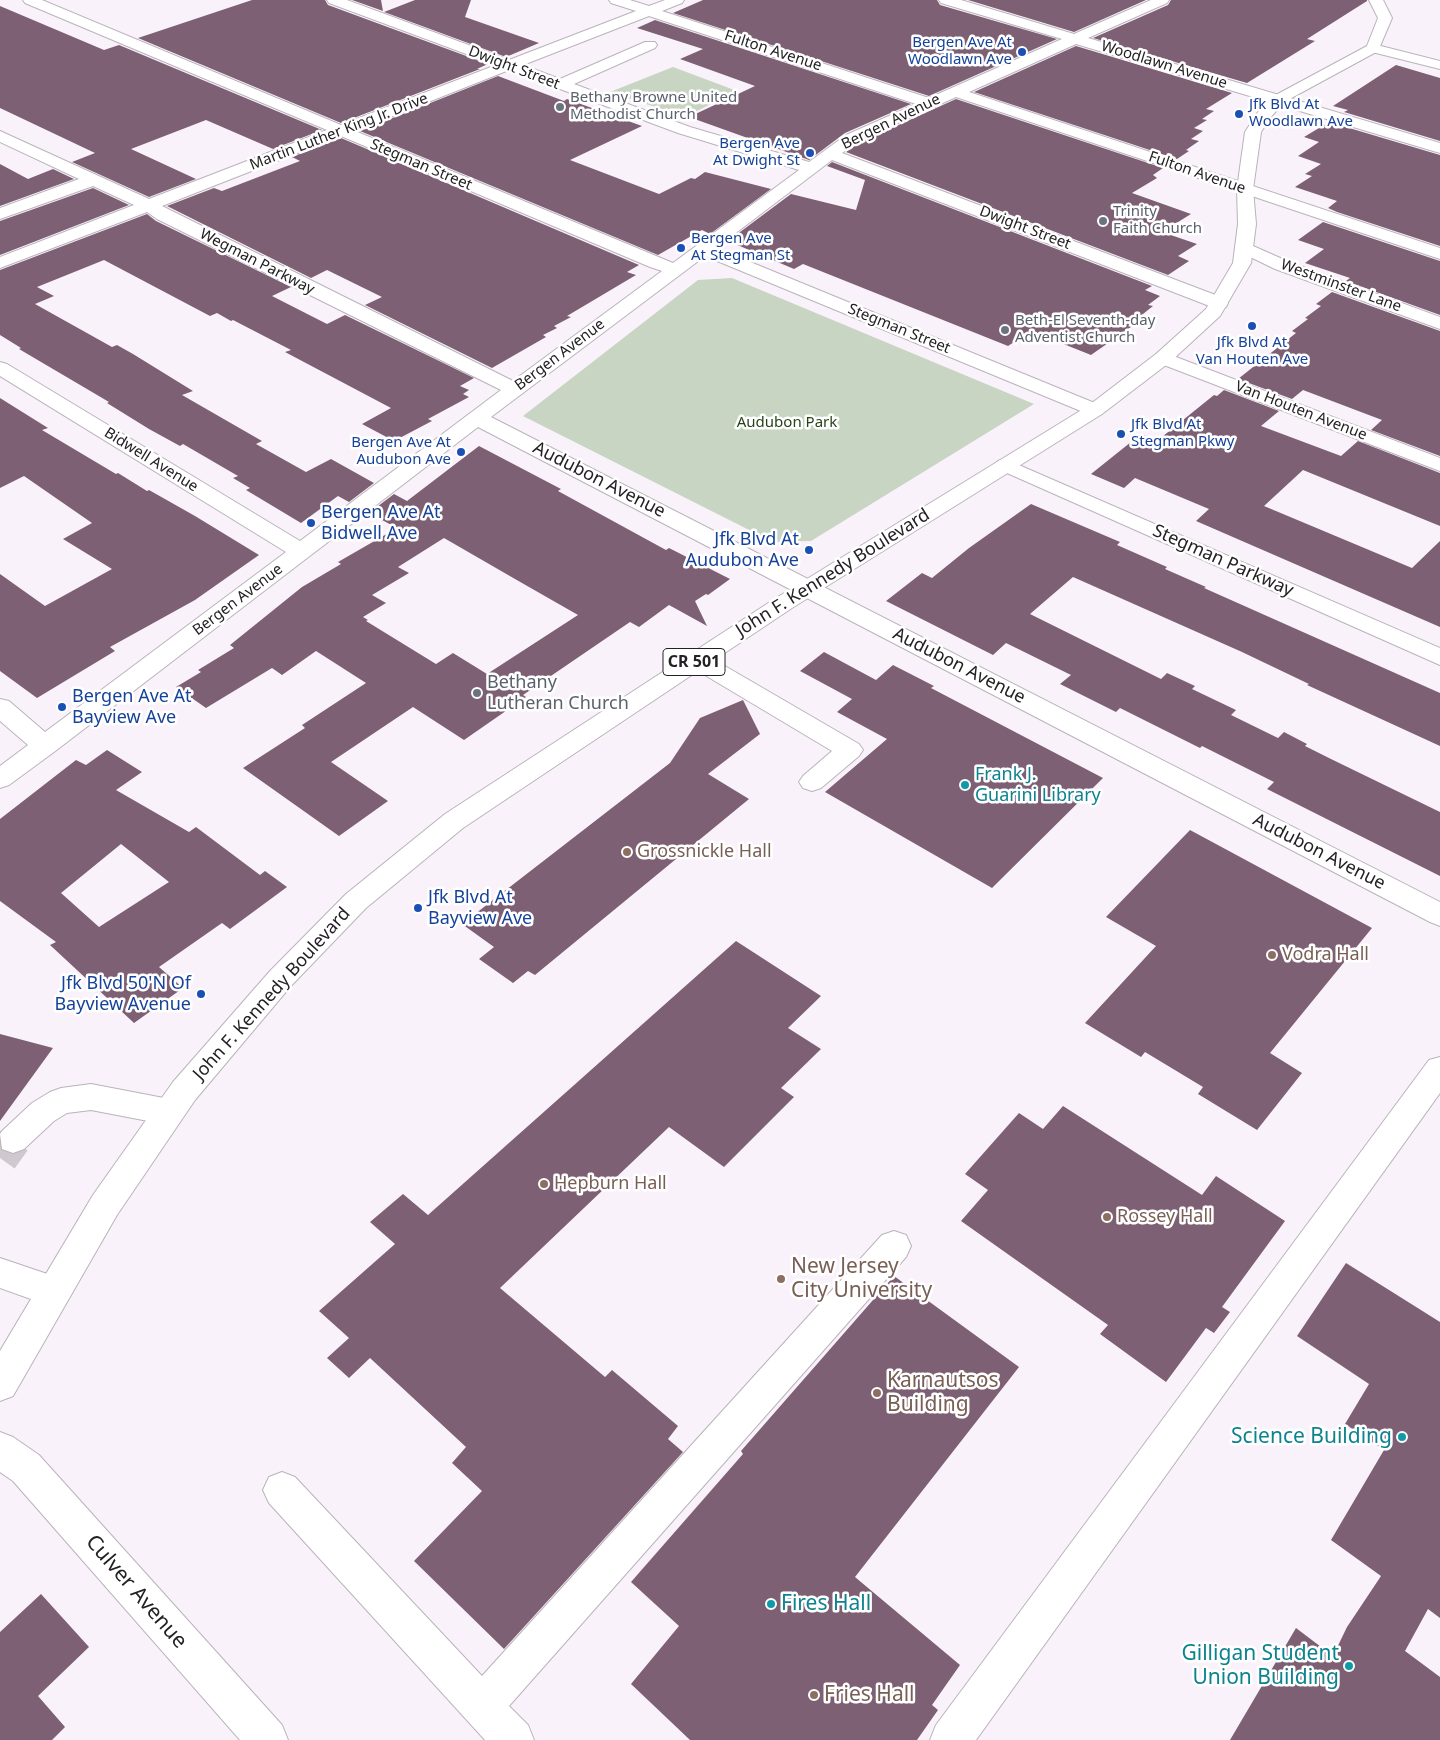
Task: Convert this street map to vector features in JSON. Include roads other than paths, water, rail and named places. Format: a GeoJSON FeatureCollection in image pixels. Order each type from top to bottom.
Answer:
{"type":"FeatureCollection","features":[{"type":"Feature","properties":{"kind":"street","name":"Stegman Street"},"geometry":{"type":"LineString","coordinates":[[30,0],[656,263],[675,269]]}},
{"type":"Feature","properties":{"kind":"street","name":"Dwight Street"},"geometry":{"type":"LineString","coordinates":[[334,0],[684,130],[810,168]]}},
{"type":"Feature","properties":{"kind":"street","name":"Fulton Avenue"},"geometry":{"type":"LineString","coordinates":[[616,0],[929,102]]}},
{"type":"Feature","properties":{"kind":"street","name":"Martin Luther King Jr. Drive"},"geometry":{"type":"LineString","coordinates":[[0,264],[677,0]]}},
{"type":"Feature","properties":{"kind":"street","name":"Woodlawn Avenue"},"geometry":{"type":"LineString","coordinates":[[946,0],[1440,148]]}},
{"type":"Feature","properties":{"kind":"street","name":"Bergen Avenue"},"geometry":{"type":"LineString","coordinates":[[0,779],[302,552],[514,388],[852,138],[929,102],[1162,0]]}},
{"type":"Feature","properties":{"kind":"street"},"geometry":{"type":"LineString","coordinates":[[1376,0],[1385,18],[1373,48],[1440,65]]}},
{"type":"Feature","properties":{"kind":"street"},"geometry":{"type":"LineString","coordinates":[[1004,32],[990,26],[990,22],[994,14],[1008,3]]}},
{"type":"Feature","properties":{"kind":"street"},"geometry":{"type":"LineString","coordinates":[[559,85],[650,45]]}},
{"type":"Feature","properties":{"kind":"street","name":"John F. Kennedy Boulevard"},"geometry":{"type":"LineString","coordinates":[[0,1384],[104,1205],[184,1091],[280,978],[356,901],[454,821],[807,588],[1095,410],[1163,358],[1205,320],[1219,303],[1242,263],[1247,224],[1245,189],[1253,132],[1264,114],[1279,99],[1373,48]]}},
{"type":"Feature","properties":{"kind":"street","name":"Fulton Avenue"},"geometry":{"type":"LineString","coordinates":[[955,92],[1440,254]]}},
{"type":"Feature","properties":{"kind":"street","name":"Wegman Parkway"},"geometry":{"type":"LineString","coordinates":[[0,136],[150,206],[498,382],[514,388]]}},
{"type":"Feature","properties":{"kind":"street","name":"Dwight Street"},"geometry":{"type":"LineString","coordinates":[[830,154],[1219,303]]}},
{"type":"Feature","properties":{"kind":"street"},"geometry":{"type":"LineString","coordinates":[[0,214],[93,180]]}},
{"type":"Feature","properties":{"kind":"street","name":"Westminster Lane"},"geometry":{"type":"LineString","coordinates":[[1244,247],[1282,265],[1440,323]]}},
{"type":"Feature","properties":{"kind":"street","name":"Stegman Street"},"geometry":{"type":"LineString","coordinates":[[702,248],[1095,410]]}},
{"type":"Feature","properties":{"kind":"street","name":"Van Houten Avenue"},"geometry":{"type":"LineString","coordinates":[[1163,358],[1440,465]]}},
{"type":"Feature","properties":{"kind":"street","name":"Bidwell Avenue"},"geometry":{"type":"LineString","coordinates":[[0,368],[302,552]]}},
{"type":"Feature","properties":{"kind":"street","name":"Audubon Avenue"},"geometry":{"type":"LineString","coordinates":[[477,418],[1440,915]]}},
{"type":"Feature","properties":{"kind":"street","name":"Stegman Parkway"},"geometry":{"type":"LineString","coordinates":[[1005,465],[1440,657]]}},
{"type":"Feature","properties":{"kind":"street"},"geometry":{"type":"LineString","coordinates":[[697,660],[850,750],[812,782]]}},
{"type":"Feature","properties":{"kind":"street"},"geometry":{"type":"LineString","coordinates":[[0,707],[45,746]]}},
{"type":"Feature","properties":{"kind":"street"},"geometry":{"type":"LineString","coordinates":[[951,1740],[1440,1068]]}},
{"type":"Feature","properties":{"kind":"street"},"geometry":{"type":"LineString","coordinates":[[13,1140],[43,1112],[62,1101],[91,1097],[169,1112]]}},
{"type":"Feature","properties":{"kind":"street"},"geometry":{"type":"LineString","coordinates":[[282,1490],[498,1729],[894,1246]]}},
{"type":"Feature","properties":{"kind":"street"},"geometry":{"type":"LineString","coordinates":[[0,1273],[53,1291]]}},
{"type":"Feature","properties":{"kind":"street","name":"Culver Avenue"},"geometry":{"type":"LineString","coordinates":[[0,1450],[26,1468],[267,1740]]}},
{"type":"Feature","properties":{"kind":"tunnel"},"geometry":{"type":"LineString","coordinates":[[0,1158],[13,1140]]}},
{"type":"Feature","properties":{"kind":"place","name":"Bergen Ave At Woodlawn Ave"},"geometry":{"type":"Point","coordinates":[1022,52]}},
{"type":"Feature","properties":{"kind":"place","name":"Bethany Browne United Methodist Church"},"geometry":{"type":"Point","coordinates":[560,107]}},
{"type":"Feature","properties":{"kind":"place","name":"Jfk Blvd At Woodlawn Ave"},"geometry":{"type":"Point","coordinates":[1239,114]}},
{"type":"Feature","properties":{"kind":"place","name":"Bergen Ave At Dwight St"},"geometry":{"type":"Point","coordinates":[810,153]}},
{"type":"Feature","properties":{"kind":"place","name":"Trinity Faith Church"},"geometry":{"type":"Point","coordinates":[1103,221]}},
{"type":"Feature","properties":{"kind":"place","name":"Bergen Ave At Stegman St"},"geometry":{"type":"Point","coordinates":[681,248]}},
{"type":"Feature","properties":{"kind":"place","name":"Jfk Blvd At Van Houten Ave"},"geometry":{"type":"Point","coordinates":[1252,326]}},
{"type":"Feature","properties":{"kind":"place","name":"Beth-El Seventh-day Adventist Church"},"geometry":{"type":"Point","coordinates":[1005,330]}},
{"type":"Feature","properties":{"kind":"place","name":"Jfk Blvd At Stegman Pkwy"},"geometry":{"type":"Point","coordinates":[1121,434]}},
{"type":"Feature","properties":{"kind":"place","name":"Bergen Ave At Audubon Ave"},"geometry":{"type":"Point","coordinates":[461,452]}},
{"type":"Feature","properties":{"kind":"place","name":"Bergen Ave At Bidwell Ave"},"geometry":{"type":"Point","coordinates":[311,523]}},
{"type":"Feature","properties":{"kind":"place","name":"Jfk Blvd At Audubon Ave"},"geometry":{"type":"Point","coordinates":[809,550]}},
{"type":"Feature","properties":{"kind":"place","name":"Bethany Lutheran Church"},"geometry":{"type":"Point","coordinates":[477,693]}},
{"type":"Feature","properties":{"kind":"place","name":"Bergen Ave At Bayview Ave"},"geometry":{"type":"Point","coordinates":[62,707]}},
{"type":"Feature","properties":{"kind":"place","name":"Frank J. Guarini Library"},"geometry":{"type":"Point","coordinates":[965,785]}},
{"type":"Feature","properties":{"kind":"place","name":"Grossnickle Hall"},"geometry":{"type":"Point","coordinates":[627,852]}},
{"type":"Feature","properties":{"kind":"place","name":"Jfk Blvd At Bayview Ave"},"geometry":{"type":"Point","coordinates":[418,908]}},
{"type":"Feature","properties":{"kind":"place","name":"Vodra Hall"},"geometry":{"type":"Point","coordinates":[1272,955]}},
{"type":"Feature","properties":{"kind":"place","name":"Jfk Blvd 50'N Of Bayview Avenue"},"geometry":{"type":"Point","coordinates":[201,994]}},
{"type":"Feature","properties":{"kind":"place","name":"Hepburn Hall"},"geometry":{"type":"Point","coordinates":[544,1184]}},
{"type":"Feature","properties":{"kind":"place","name":"Rossey Hall"},"geometry":{"type":"Point","coordinates":[1107,1217]}},
{"type":"Feature","properties":{"kind":"place","name":"New Jersey City University"},"geometry":{"type":"Point","coordinates":[781,1279]}},
{"type":"Feature","properties":{"kind":"place","name":"Karnautsos Building"},"geometry":{"type":"Point","coordinates":[877,1393]}},
{"type":"Feature","properties":{"kind":"place","name":"Science Building"},"geometry":{"type":"Point","coordinates":[1402,1437]}},
{"type":"Feature","properties":{"kind":"place","name":"Fires Hall"},"geometry":{"type":"Point","coordinates":[771,1604]}},
{"type":"Feature","properties":{"kind":"place","name":"Gilligan Student Union Building"},"geometry":{"type":"Point","coordinates":[1349,1666]}},
{"type":"Feature","properties":{"kind":"place","name":"Fries Hall"},"geometry":{"type":"Point","coordinates":[814,1695]}},
{"type":"Feature","properties":{"kind":"park label","name":"Audubon Park"},"geometry":{"type":"Point","coordinates":[787,423]}}]}
